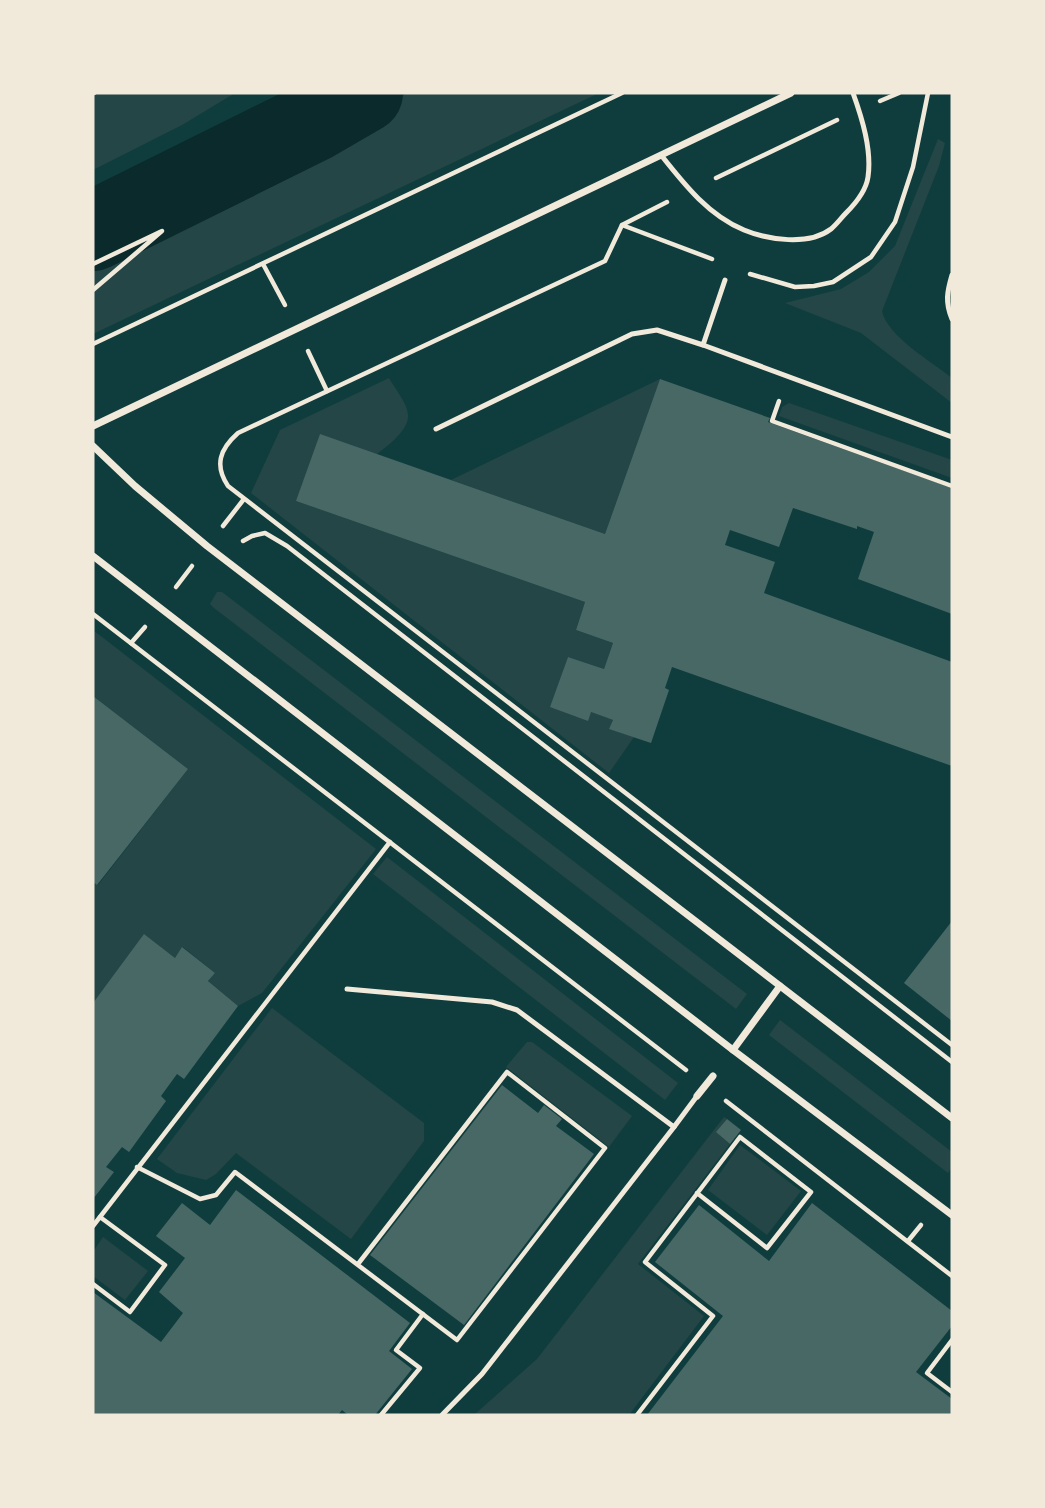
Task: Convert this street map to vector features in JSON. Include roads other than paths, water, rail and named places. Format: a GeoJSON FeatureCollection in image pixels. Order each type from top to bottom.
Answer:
{"type":"FeatureCollection","features":[{"type":"Feature","properties":{"kind":"street"},"geometry":{"type":"LineString","coordinates":[[93,426],[791,93]]}},
{"type":"Feature","properties":{"kind":"street"},"geometry":{"type":"LineString","coordinates":[[93,446],[135,486],[207,546],[952,1118]]}},
{"type":"Feature","properties":{"kind":"street"},"geometry":{"type":"LineString","coordinates":[[93,556],[733,1050],[952,1215]]}},
{"type":"Feature","properties":{"kind":"street"},"geometry":{"type":"LineString","coordinates":[[733,1050],[780,986]]}},
{"type":"Feature","properties":{"kind":"street"},"geometry":{"type":"LineString","coordinates":[[697,1097],[713,1076]]}},
{"type":"Feature","properties":{"kind":"lane"},"geometry":{"type":"LineString","coordinates":[[661,155],[690,190],[718,215],[744,230],[797,241],[830,230],[858,200],[868,180],[869,161],[853,93]]}},
{"type":"Feature","properties":{"kind":"lane"},"geometry":{"type":"LineString","coordinates":[[952,275],[946,297],[952,319]]}},
{"type":"Feature","properties":{"kind":"lane"},"geometry":{"type":"LineString","coordinates":[[703,345],[725,280]]}},
{"type":"Feature","properties":{"kind":"lane"},"geometry":{"type":"LineString","coordinates":[[436,429],[632,334],[657,330],[952,437]]}},
{"type":"Feature","properties":{"kind":"lane"},"geometry":{"type":"LineString","coordinates":[[347,989],[492,1002],[517,1010],[674,1127]]}},
{"type":"Feature","properties":{"kind":"lane"},"geometry":{"type":"LineString","coordinates":[[442,1415],[482,1374],[697,1097]]}},
{"type":"Feature","properties":{"kind":"waterway"},"geometry":{"type":"LineString","coordinates":[[93,231],[313,122],[363,93]]}}]}
